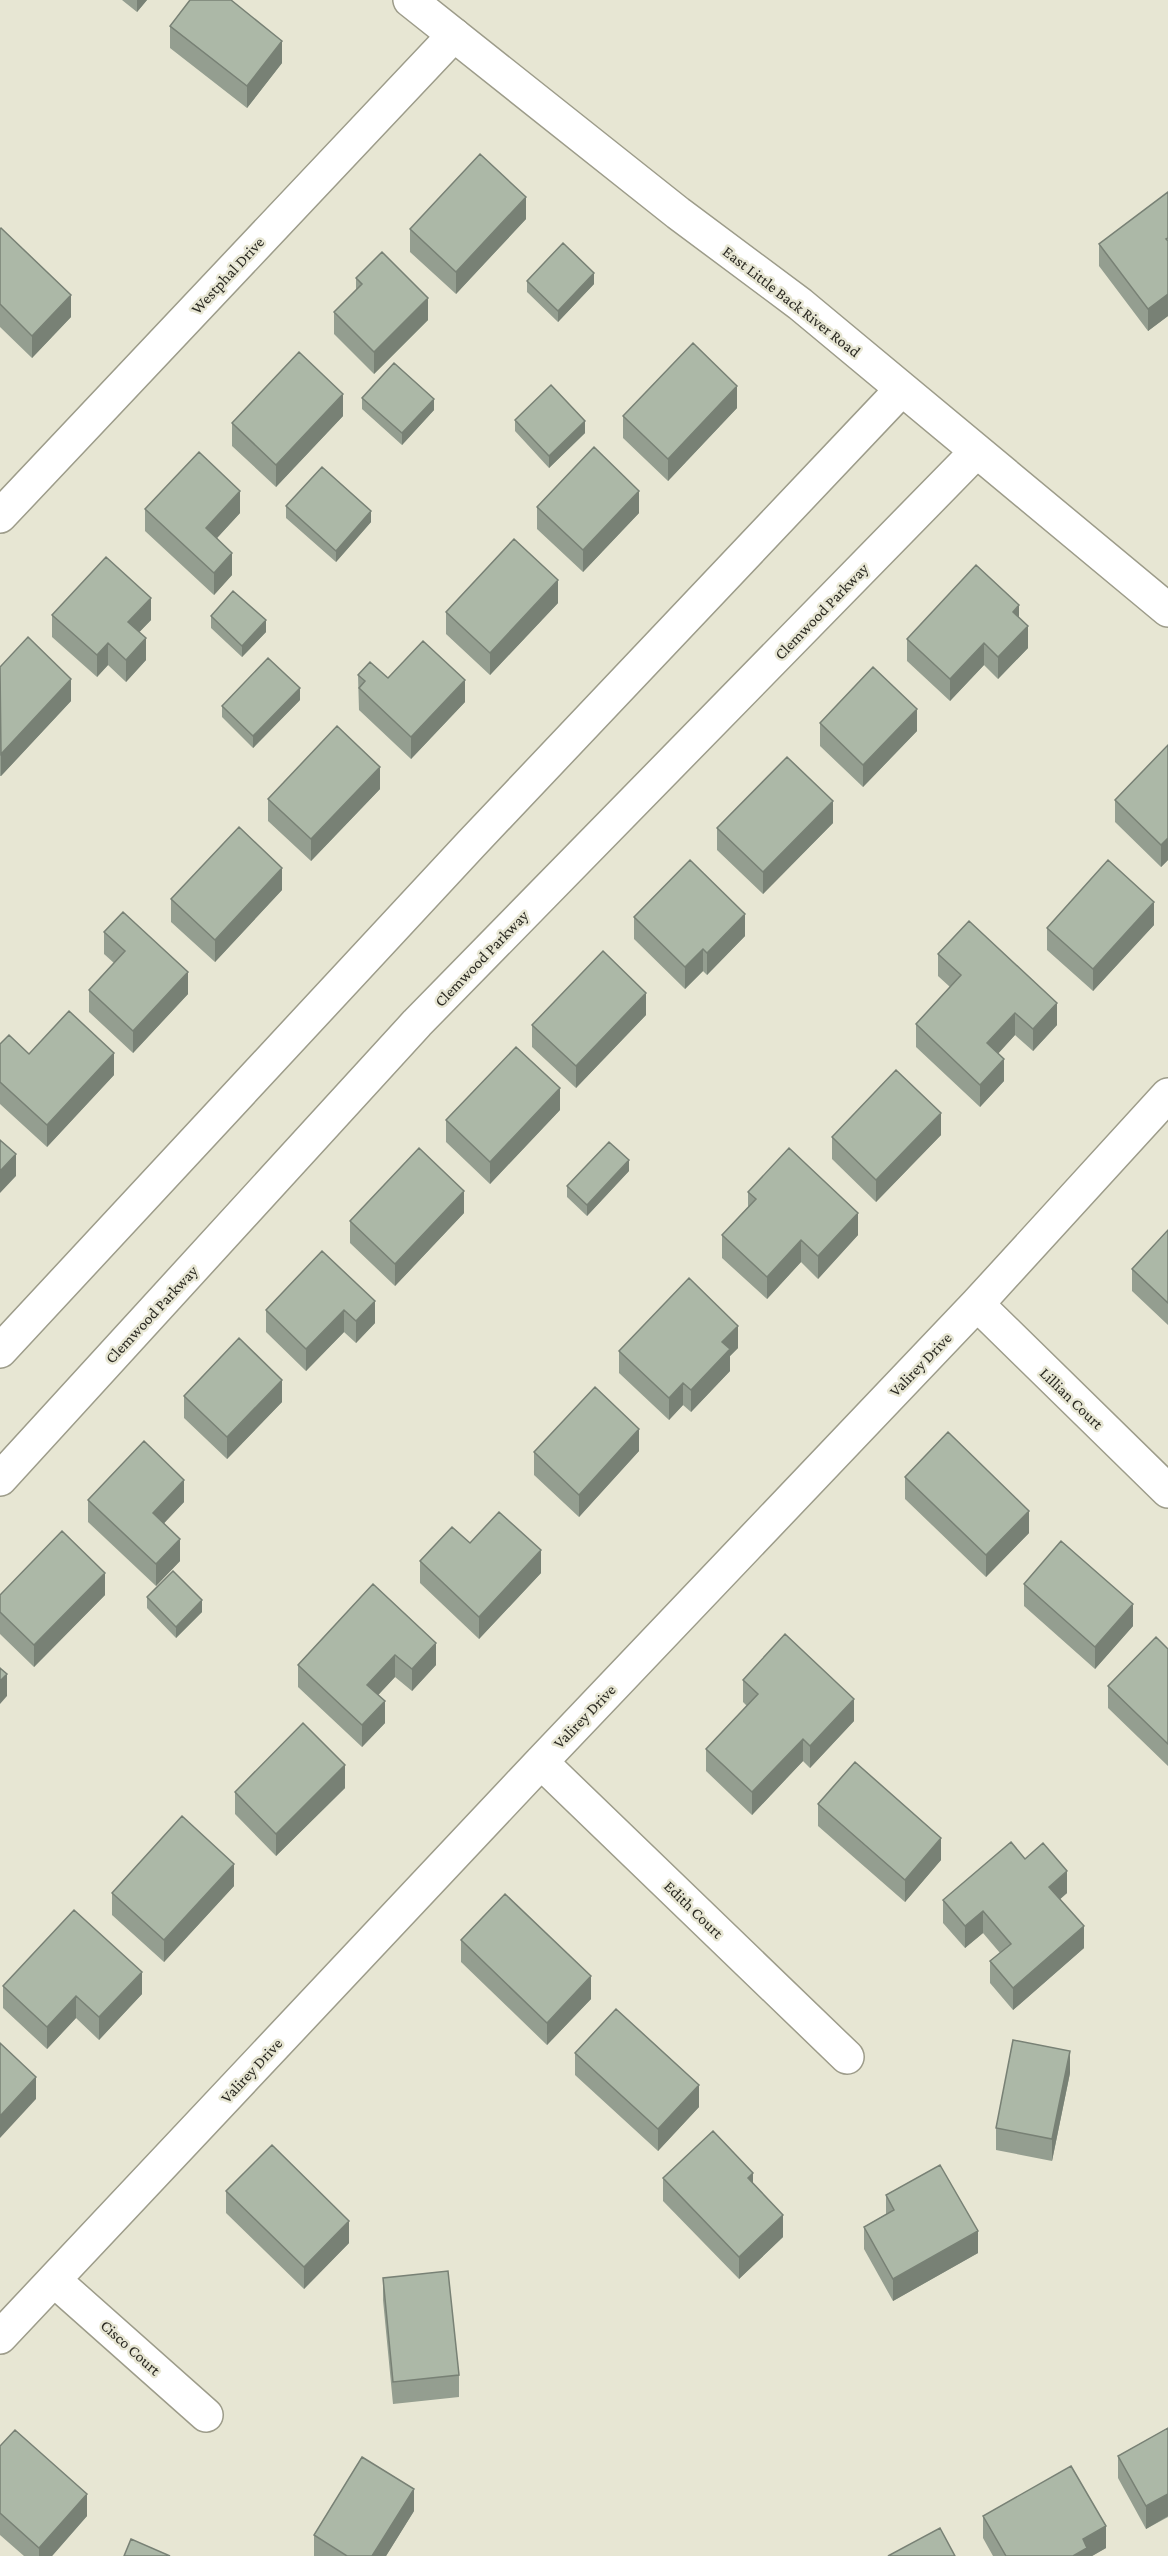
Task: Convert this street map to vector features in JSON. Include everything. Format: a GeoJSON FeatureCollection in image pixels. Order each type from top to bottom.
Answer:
{"type":"FeatureCollection","features":[{"type":"Feature","properties":{"kind":"street","name":"East Little Back River Road"},"geometry":{"type":"LineString","coordinates":[[410,0],[678,213],[800,304],[1168,610]]}},
{"type":"Feature","properties":{"kind":"street","name":"Westphal Drive"},"geometry":{"type":"LineString","coordinates":[[5,500],[454,35]]}},
{"type":"Feature","properties":{"kind":"street"},"geometry":{"type":"LineString","coordinates":[[0,1351],[463,852],[902,389]]}},
{"type":"Feature","properties":{"kind":"street","name":"Clemwood Parkway"},"geometry":{"type":"LineString","coordinates":[[0,1479],[417,1023],[977,451]]}},
{"type":"Feature","properties":{"kind":"street","name":"Valirey Drive"},"geometry":{"type":"LineString","coordinates":[[2,2330],[54,2280],[541,1762],[977,1304],[1168,1095]]}},
{"type":"Feature","properties":{"kind":"street","name":"Lillian Court"},"geometry":{"type":"LineString","coordinates":[[977,1304],[1168,1491]]}},
{"type":"Feature","properties":{"kind":"street","name":"Edith Court"},"geometry":{"type":"LineString","coordinates":[[541,1762],[847,2057]]}},
{"type":"Feature","properties":{"kind":"street","name":"Cisco Court"},"geometry":{"type":"LineString","coordinates":[[54,2280],[206,2415]]}},
{"type":"Feature","properties":{"kind":"building"},"geometry":{"type":"Polygon","coordinates":[[[190,0],[231,0],[282,41],[247,86],[170,26],[190,0]]]}},
{"type":"Feature","properties":{"kind":"building"},"geometry":{"type":"Polygon","coordinates":[[[480,154],[526,197],[456,272],[410,229],[480,154]]]}},
{"type":"Feature","properties":{"kind":"building"},"geometry":{"type":"Polygon","coordinates":[[[1168,192],[1168,238],[1166,239],[1168,241],[1168,294],[1148,309],[1099,244],[1168,192]]]}},
{"type":"Feature","properties":{"kind":"building"},"geometry":{"type":"Polygon","coordinates":[[[1,228],[71,295],[32,336],[0,304],[1,228]]]}},
{"type":"Feature","properties":{"kind":"building"},"geometry":{"type":"Polygon","coordinates":[[[563,243],[594,273],[558,311],[527,281],[563,243]]]}},
{"type":"Feature","properties":{"kind":"building"},"geometry":{"type":"Polygon","coordinates":[[[382,252],[428,298],[374,352],[334,312],[362,284],[356,278],[382,252]]]}},
{"type":"Feature","properties":{"kind":"building"},"geometry":{"type":"Polygon","coordinates":[[[693,343],[737,386],[668,459],[623,416],[693,343]]]}},
{"type":"Feature","properties":{"kind":"building"},"geometry":{"type":"Polygon","coordinates":[[[299,352],[343,394],[276,465],[232,423],[299,352]]]}},
{"type":"Feature","properties":{"kind":"building"},"geometry":{"type":"Polygon","coordinates":[[[394,363],[434,399],[402,433],[362,398],[394,363]]]}},
{"type":"Feature","properties":{"kind":"building"},"geometry":{"type":"Polygon","coordinates":[[[551,385],[585,421],[549,456],[515,420],[551,385]]]}},
{"type":"Feature","properties":{"kind":"building"},"geometry":{"type":"Polygon","coordinates":[[[594,447],[639,491],[583,550],[537,507],[594,447]]]}},
{"type":"Feature","properties":{"kind":"building"},"geometry":{"type":"Polygon","coordinates":[[[199,452],[240,491],[206,528],[232,553],[214,573],[145,509],[199,452]]]}},
{"type":"Feature","properties":{"kind":"building"},"geometry":{"type":"Polygon","coordinates":[[[322,467],[371,511],[336,551],[286,506],[322,467]]]}},
{"type":"Feature","properties":{"kind":"building"},"geometry":{"type":"Polygon","coordinates":[[[514,539],[558,580],[490,653],[446,612],[514,539]]]}},
{"type":"Feature","properties":{"kind":"building"},"geometry":{"type":"Polygon","coordinates":[[[106,557],[151,598],[128,622],[146,638],[126,660],[108,643],[97,655],[52,615],[106,557]]]}},
{"type":"Feature","properties":{"kind":"building"},"geometry":{"type":"Polygon","coordinates":[[[976,565],[1019,605],[1013,612],[1028,626],[998,657],[984,643],[950,679],[907,639],[976,565]]]}},
{"type":"Feature","properties":{"kind":"building"},"geometry":{"type":"Polygon","coordinates":[[[233,591],[266,620],[242,646],[211,616],[233,591]]]}},
{"type":"Feature","properties":{"kind":"building"},"geometry":{"type":"Polygon","coordinates":[[[28,637],[71,679],[1,754],[0,667],[28,637]]]}},
{"type":"Feature","properties":{"kind":"building"},"geometry":{"type":"Polygon","coordinates":[[[423,641],[465,680],[411,737],[359,688],[365,681],[358,675],[370,662],[388,678],[423,641]]]}},
{"type":"Feature","properties":{"kind":"building"},"geometry":{"type":"Polygon","coordinates":[[[268,658],[300,688],[253,736],[222,706],[268,658]]]}},
{"type":"Feature","properties":{"kind":"building"},"geometry":{"type":"Polygon","coordinates":[[[873,667],[917,709],[863,765],[820,723],[873,667]]]}},
{"type":"Feature","properties":{"kind":"building"},"geometry":{"type":"Polygon","coordinates":[[[337,726],[380,767],[311,839],[268,799],[337,726]]]}},
{"type":"Feature","properties":{"kind":"building"},"geometry":{"type":"Polygon","coordinates":[[[1168,745],[1168,838],[1161,845],[1115,800],[1168,745]]]}},
{"type":"Feature","properties":{"kind":"building"},"geometry":{"type":"Polygon","coordinates":[[[787,757],[833,801],[763,872],[717,828],[787,757]]]}},
{"type":"Feature","properties":{"kind":"building"},"geometry":{"type":"Polygon","coordinates":[[[239,827],[282,868],[215,940],[171,899],[239,827]]]}},
{"type":"Feature","properties":{"kind":"building"},"geometry":{"type":"Polygon","coordinates":[[[690,860],[745,914],[707,953],[703,949],[685,967],[634,917],[690,860]]]}},
{"type":"Feature","properties":{"kind":"building"},"geometry":{"type":"Polygon","coordinates":[[[1108,860],[1154,902],[1093,969],[1047,928],[1108,860]]]}},
{"type":"Feature","properties":{"kind":"building"},"geometry":{"type":"Polygon","coordinates":[[[123,912],[188,972],[133,1031],[89,990],[125,951],[104,932],[123,912]]]}},
{"type":"Feature","properties":{"kind":"building"},"geometry":{"type":"Polygon","coordinates":[[[969,921],[1057,1003],[1033,1029],[1015,1013],[987,1043],[1004,1059],[980,1085],[916,1024],[961,975],[938,954],[969,921]]]}},
{"type":"Feature","properties":{"kind":"building"},"geometry":{"type":"Polygon","coordinates":[[[603,951],[646,993],[576,1066],[532,1025],[603,951]]]}},
{"type":"Feature","properties":{"kind":"building"},"geometry":{"type":"Polygon","coordinates":[[[69,1011],[114,1053],[47,1125],[0,1082],[0,1044],[9,1035],[29,1054],[69,1011]]]}},
{"type":"Feature","properties":{"kind":"building"},"geometry":{"type":"Polygon","coordinates":[[[516,1047],[560,1088],[490,1162],[446,1120],[516,1047]]]}},
{"type":"Feature","properties":{"kind":"building"},"geometry":{"type":"Polygon","coordinates":[[[896,1070],[941,1113],[876,1180],[832,1137],[896,1070]]]}},
{"type":"Feature","properties":{"kind":"building"},"geometry":{"type":"Polygon","coordinates":[[[0,1140],[16,1154],[0,1171],[0,1140]]]}},
{"type":"Feature","properties":{"kind":"building"},"geometry":{"type":"Polygon","coordinates":[[[609,1142],[629,1160],[587,1205],[567,1186],[609,1142]]]}},
{"type":"Feature","properties":{"kind":"building"},"geometry":{"type":"Polygon","coordinates":[[[419,1148],[464,1191],[395,1264],[350,1221],[419,1148]]]}},
{"type":"Feature","properties":{"kind":"building"},"geometry":{"type":"Polygon","coordinates":[[[789,1148],[858,1213],[818,1256],[801,1240],[767,1277],[722,1235],[756,1199],[748,1192],[789,1148]]]}},
{"type":"Feature","properties":{"kind":"building"},"geometry":{"type":"Polygon","coordinates":[[[1168,1230],[1168,1303],[1132,1269],[1168,1230]]]}},
{"type":"Feature","properties":{"kind":"building"},"geometry":{"type":"Polygon","coordinates":[[[322,1251],[375,1301],[356,1321],[344,1310],[306,1349],[266,1310],[322,1251]]]}},
{"type":"Feature","properties":{"kind":"building"},"geometry":{"type":"Polygon","coordinates":[[[689,1278],[738,1326],[722,1342],[730,1349],[691,1390],[683,1383],[669,1398],[619,1351],[689,1278]]]}},
{"type":"Feature","properties":{"kind":"building"},"geometry":{"type":"Polygon","coordinates":[[[239,1338],[282,1380],[227,1437],[184,1396],[239,1338]]]}},
{"type":"Feature","properties":{"kind":"building"},"geometry":{"type":"Polygon","coordinates":[[[595,1387],[639,1429],[579,1495],[534,1452],[595,1387]]]}},
{"type":"Feature","properties":{"kind":"building"},"geometry":{"type":"Polygon","coordinates":[[[948,1432],[1029,1511],[986,1555],[905,1477],[948,1432]]]}},
{"type":"Feature","properties":{"kind":"building"},"geometry":{"type":"Polygon","coordinates":[[[144,1441],[184,1480],[153,1513],[180,1539],[156,1564],[88,1500],[144,1441]]]}},
{"type":"Feature","properties":{"kind":"building"},"geometry":{"type":"Polygon","coordinates":[[[499,1512],[541,1550],[479,1617],[420,1561],[452,1527],[470,1543],[499,1512]]]}},
{"type":"Feature","properties":{"kind":"building"},"geometry":{"type":"Polygon","coordinates":[[[62,1531],[105,1573],[34,1645],[0,1612],[0,1595],[62,1531]]]}},
{"type":"Feature","properties":{"kind":"building"},"geometry":{"type":"Polygon","coordinates":[[[1061,1541],[1133,1604],[1095,1647],[1024,1584],[1061,1541]]]}},
{"type":"Feature","properties":{"kind":"building"},"geometry":{"type":"Polygon","coordinates":[[[173,1571],[202,1600],[176,1627],[147,1597],[173,1571]]]}},
{"type":"Feature","properties":{"kind":"building"},"geometry":{"type":"Polygon","coordinates":[[[373,1584],[436,1643],[412,1669],[395,1655],[367,1685],[385,1701],[362,1725],[298,1665],[373,1584]]]}},
{"type":"Feature","properties":{"kind":"building"},"geometry":{"type":"Polygon","coordinates":[[[785,1634],[854,1699],[810,1746],[803,1739],[752,1792],[706,1749],[758,1694],[743,1680],[785,1634]]]}},
{"type":"Feature","properties":{"kind":"building"},"geometry":{"type":"Polygon","coordinates":[[[1156,1637],[1168,1649],[1168,1744],[1108,1686],[1156,1637]]]}},
{"type":"Feature","properties":{"kind":"building"},"geometry":{"type":"Polygon","coordinates":[[[0,1668],[7,1674],[0,1681],[0,1668]]]}},
{"type":"Feature","properties":{"kind":"building"},"geometry":{"type":"Polygon","coordinates":[[[303,1723],[345,1765],[276,1834],[235,1792],[303,1723]]]}},
{"type":"Feature","properties":{"kind":"building"},"geometry":{"type":"Polygon","coordinates":[[[855,1762],[941,1838],[905,1880],[818,1804],[855,1762]]]}},
{"type":"Feature","properties":{"kind":"building"},"geometry":{"type":"Polygon","coordinates":[[[182,1816],[234,1864],[164,1940],[112,1893],[182,1816]]]}},
{"type":"Feature","properties":{"kind":"building"},"geometry":{"type":"Polygon","coordinates":[[[1011,1842],[1025,1859],[1043,1843],[1067,1871],[1049,1887],[1084,1926],[1013,1988],[990,1961],[1011,1944],[983,1911],[965,1926],[943,1900],[1011,1842]]]}},
{"type":"Feature","properties":{"kind":"building"},"geometry":{"type":"Polygon","coordinates":[[[505,1894],[591,1976],[547,2023],[461,1940],[505,1894]]]}},
{"type":"Feature","properties":{"kind":"building"},"geometry":{"type":"Polygon","coordinates":[[[74,1910],[142,1972],[99,2017],[76,1996],[47,2027],[3,1986],[74,1910]]]}},
{"type":"Feature","properties":{"kind":"building"},"geometry":{"type":"Polygon","coordinates":[[[616,2009],[699,2085],[658,2129],[575,2053],[616,2009]]]}},
{"type":"Feature","properties":{"kind":"building"},"geometry":{"type":"Polygon","coordinates":[[[1013,2040],[1070,2051],[1052,2139],[996,2128],[1013,2040]]]}},
{"type":"Feature","properties":{"kind":"building"},"geometry":{"type":"Polygon","coordinates":[[[0,2043],[36,2077],[0,2116],[0,2043]]]}},
{"type":"Feature","properties":{"kind":"building"},"geometry":{"type":"Polygon","coordinates":[[[713,2131],[753,2173],[748,2178],[783,2215],[739,2257],[663,2178],[713,2131]]]}},
{"type":"Feature","properties":{"kind":"building"},"geometry":{"type":"Polygon","coordinates":[[[272,2145],[349,2221],[304,2267],[226,2191],[272,2145]]]}},
{"type":"Feature","properties":{"kind":"building"},"geometry":{"type":"Polygon","coordinates":[[[940,2165],[978,2231],[893,2279],[864,2227],[894,2210],[886,2195],[940,2165]]]}},
{"type":"Feature","properties":{"kind":"building"},"geometry":{"type":"Polygon","coordinates":[[[448,2271],[459,2375],[393,2382],[383,2278],[448,2271]]]}},
{"type":"Feature","properties":{"kind":"building"},"geometry":{"type":"Polygon","coordinates":[[[1168,2428],[1168,2494],[1146,2506],[1118,2456],[1168,2428]]]}},
{"type":"Feature","properties":{"kind":"building"},"geometry":{"type":"Polygon","coordinates":[[[15,2430],[87,2494],[39,2548],[0,2513],[0,2446],[15,2430]]]}},
{"type":"Feature","properties":{"kind":"building"},"geometry":{"type":"Polygon","coordinates":[[[362,2457],[414,2489],[372,2556],[347,2556],[314,2535],[362,2457]]]}},
{"type":"Feature","properties":{"kind":"building"},"geometry":{"type":"Polygon","coordinates":[[[1071,2466],[1106,2526],[1083,2539],[1087,2548],[1073,2556],[1006,2556],[983,2516],[1071,2466]]]}},
{"type":"Feature","properties":{"kind":"building"},"geometry":{"type":"Polygon","coordinates":[[[940,2528],[955,2556],[888,2556],[940,2528]]]}},
{"type":"Feature","properties":{"kind":"building"},"geometry":{"type":"Polygon","coordinates":[[[131,2539],[170,2556],[124,2556],[131,2539]]]}}]}
